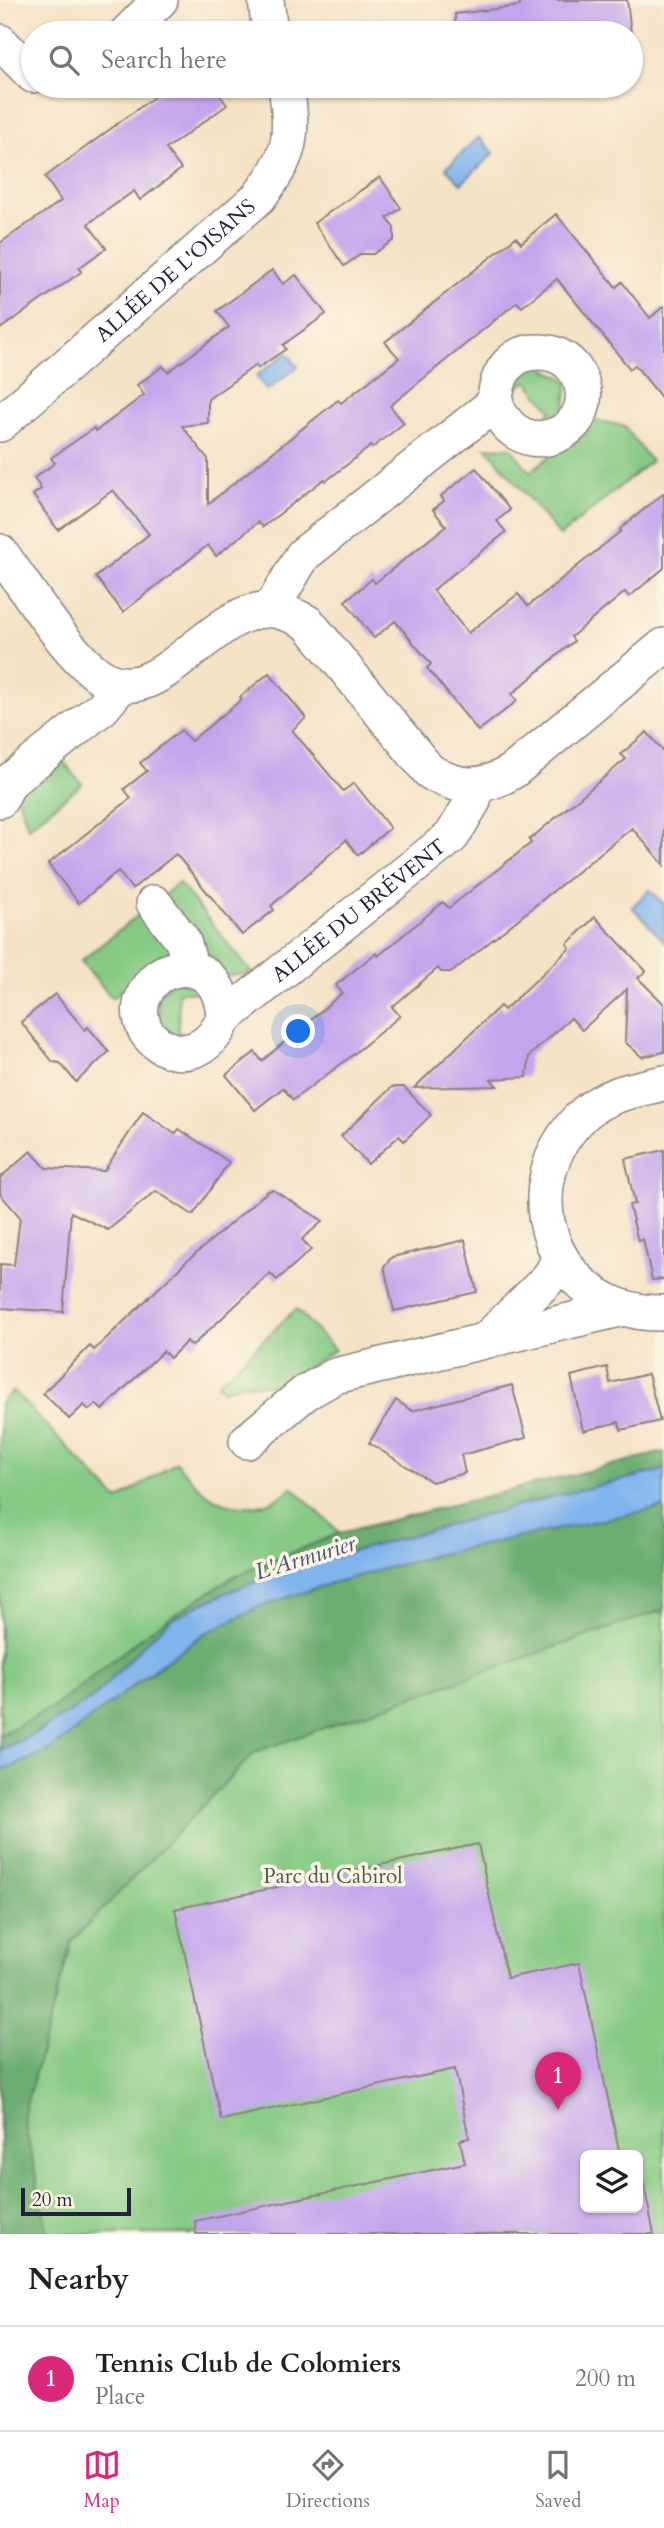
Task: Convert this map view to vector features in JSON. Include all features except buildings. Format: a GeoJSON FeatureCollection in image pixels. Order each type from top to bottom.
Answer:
{"type":"FeatureCollection","features":[{"type":"Feature","properties":{"kind":"street"},"geometry":{"type":"LineString","coordinates":[[139,21],[160,0]]}},
{"type":"Feature","properties":{"kind":"street"},"geometry":{"type":"LineString","coordinates":[[266,0],[269,21]]}},
{"type":"Feature","properties":{"kind":"street"},"geometry":{"type":"LineString","coordinates":[[0,43],[21,63]]}},
{"type":"Feature","properties":{"kind":"street","name":"ALLÉE DE L'OISANS"},"geometry":{"type":"LineString","coordinates":[[0,424],[259,197],[278,172],[290,144],[291,116],[288,98]]}},
{"type":"Feature","properties":{"kind":"street"},"geometry":{"type":"LineString","coordinates":[[271,610],[303,555],[495,403]]}},
{"type":"Feature","properties":{"kind":"street"},"geometry":{"type":"LineString","coordinates":[[0,552],[74,651],[108,681],[122,684],[157,677],[227,623],[248,613],[271,610],[290,614],[308,623],[429,771],[450,783],[474,786],[496,780],[513,771],[664,646]]}},
{"type":"Feature","properties":{"kind":"street"},"geometry":{"type":"LineString","coordinates":[[0,800],[9,782],[103,707],[122,684]]}},
{"type":"Feature","properties":{"kind":"street","name":"ALLÉE DU BRÉVENT"},"geometry":{"type":"LineString","coordinates":[[191,969],[163,973],[152,982],[144,994],[140,1007],[142,1023],[149,1037],[162,1047],[193,1051],[207,1044],[218,1033],[224,1018],[452,836],[473,801],[474,786]]}},
{"type":"Feature","properties":{"kind":"street"},"geometry":{"type":"LineString","coordinates":[[153,903],[183,942],[191,969],[206,975],[217,987],[223,1002],[224,1018]]}},
{"type":"Feature","properties":{"kind":"street"},"geometry":{"type":"LineString","coordinates":[[664,1083],[606,1099],[586,1112],[567,1132],[553,1154],[547,1172],[547,1217],[561,1257],[569,1271],[604,1301],[624,1308],[664,1313]]}},
{"type":"Feature","properties":{"kind":"street"},"geometry":{"type":"LineString","coordinates":[[485,1340],[546,1281],[561,1257]]}},
{"type":"Feature","properties":{"kind":"street"},"geometry":{"type":"LineString","coordinates":[[247,1441],[305,1393],[335,1376],[624,1308]]}},
{"type":"Feature","properties":{"kind":"green space"},"geometry":{"type":"Polygon","coordinates":[[[537,364],[568,381],[564,416],[534,426],[552,411],[527,381],[509,395],[515,375],[537,364]]]}},
{"type":"Feature","properties":{"kind":"green space"},"geometry":{"type":"Polygon","coordinates":[[[594,420],[624,426],[651,461],[560,536],[486,447],[511,448],[530,472],[594,420]]]}},
{"type":"Feature","properties":{"kind":"green space"},"geometry":{"type":"Polygon","coordinates":[[[59,756],[82,784],[28,827],[16,792],[59,756]]]}},
{"type":"Feature","properties":{"kind":"green space"},"geometry":{"type":"Polygon","coordinates":[[[179,883],[252,973],[221,977],[160,898],[179,883]]]}},
{"type":"Feature","properties":{"kind":"green space"},"geometry":{"type":"Polygon","coordinates":[[[146,909],[176,947],[112,998],[81,961],[146,909]]]}},
{"type":"Feature","properties":{"kind":"green space"},"geometry":{"type":"Polygon","coordinates":[[[176,980],[206,992],[179,992],[178,1033],[199,1034],[193,1039],[160,1029],[157,995],[176,980]]]}},
{"type":"Feature","properties":{"kind":"green space"},"geometry":{"type":"Polygon","coordinates":[[[296,1309],[335,1350],[279,1385],[243,1384],[223,1390],[217,1384],[296,1309]]]}},
{"type":"Feature","properties":{"kind":"green space","name":"Parc du Cabirol"},"geometry":{"type":"Polygon","coordinates":[[[13,1391],[118,1500],[176,1462],[202,1490],[216,1499],[239,1506],[273,1501],[292,1487],[340,1533],[664,1452],[664,2234],[0,2234],[0,1403],[13,1391]]]}},
{"type":"Feature","properties":{"kind":"green space"},"geometry":{"type":"Polygon","coordinates":[[[664,1452],[664,1470],[552,1497],[292,1569],[199,1605],[170,1621],[146,1642],[93,1698],[32,1735],[0,1750],[0,1735],[55,1706],[151,1630],[233,1577],[340,1533],[664,1452]]]}},
{"type":"Feature","properties":{"kind":"green space"},"geometry":{"type":"Polygon","coordinates":[[[664,1507],[664,1611],[255,1752],[72,1941],[23,2116],[48,2234],[0,2234],[0,1771],[38,1756],[204,1634],[258,1607],[332,1583],[439,1554],[664,1507]]]}},
{"type":"Feature","properties":{"kind":"water"},"geometry":{"type":"Polygon","coordinates":[[[479,137],[494,153],[461,184],[446,168],[479,137]]]}},
{"type":"Feature","properties":{"kind":"water"},"geometry":{"type":"Polygon","coordinates":[[[287,353],[298,367],[267,390],[256,376],[287,353]]]}},
{"type":"Feature","properties":{"kind":"water"},"geometry":{"type":"Polygon","coordinates":[[[650,890],[664,904],[664,941],[632,907],[650,890]]]}},
{"type":"Feature","properties":{"kind":"water"},"geometry":{"type":"Polygon","coordinates":[[[664,1470],[664,1507],[439,1554],[332,1583],[258,1607],[204,1634],[54,1747],[0,1771],[0,1750],[32,1735],[93,1698],[146,1642],[170,1621],[199,1605],[292,1569],[552,1497],[664,1470]]]}},
{"type":"Feature","properties":{"kind":"place","name":"Tennis Club de Colomiers"},"geometry":{"type":"Point","coordinates":[558,2110]}},
{"type":"Feature","properties":{"kind":"water label","name":"L'Armurier"},"geometry":{"type":"Point","coordinates":[305,1557]}}]}
